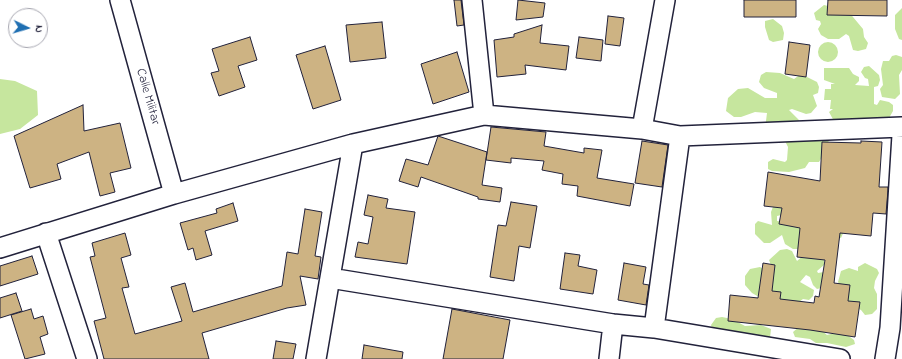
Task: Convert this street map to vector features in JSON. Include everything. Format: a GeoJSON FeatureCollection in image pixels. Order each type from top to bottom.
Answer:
{"type":"FeatureCollection","features":[{"type":"Feature","properties":{"kind":"street","name":"Calle Militar"},"geometry":{"type":"LineString","coordinates":[[120,0],[174,194]]}},
{"type":"Feature","properties":{"kind":"street"},"geometry":{"type":"LineString","coordinates":[[472,0],[484,115]]}},
{"type":"Feature","properties":{"kind":"street"},"geometry":{"type":"LineString","coordinates":[[642,129],[665,0]]}},
{"type":"Feature","properties":{"kind":"street"},"geometry":{"type":"LineString","coordinates":[[0,248],[174,194],[353,144],[484,115],[642,129],[680,136],[902,127]]}},
{"type":"Feature","properties":{"kind":"street"},"geometry":{"type":"LineString","coordinates":[[886,359],[896,329],[902,135]]}},
{"type":"Feature","properties":{"kind":"street"},"geometry":{"type":"LineString","coordinates":[[654,328],[680,136]]}},
{"type":"Feature","properties":{"kind":"street"},"geometry":{"type":"LineString","coordinates":[[316,359],[353,144]]}},
{"type":"Feature","properties":{"kind":"street"},"geometry":{"type":"LineString","coordinates":[[46,233],[87,359]]}},
{"type":"Feature","properties":{"kind":"street"},"geometry":{"type":"LineString","coordinates":[[330,278],[614,324],[654,328],[840,359]]}},
{"type":"Feature","properties":{"kind":"street"},"geometry":{"type":"LineString","coordinates":[[609,359],[614,324]]}},
{"type":"Feature","properties":{"kind":"green space"},"geometry":{"type":"Polygon","coordinates":[[[824,5],[848,11],[863,29],[864,37],[868,43],[866,49],[858,51],[853,50],[849,36],[846,34],[839,39],[828,39],[821,35],[818,29],[821,24],[820,21],[816,20],[814,13],[824,5]]]}},
{"type":"Feature","properties":{"kind":"green space"},"geometry":{"type":"Polygon","coordinates":[[[902,8],[902,40],[899,39],[895,29],[895,15],[902,8]]]}},
{"type":"Feature","properties":{"kind":"green space"},"geometry":{"type":"Polygon","coordinates":[[[773,19],[782,26],[784,33],[783,40],[773,42],[769,40],[765,27],[765,21],[773,19]]]}},
{"type":"Feature","properties":{"kind":"green space"},"geometry":{"type":"Polygon","coordinates":[[[828,42],[835,45],[838,52],[835,59],[828,62],[821,59],[818,52],[821,45],[828,42]]]}},
{"type":"Feature","properties":{"kind":"green space"},"geometry":{"type":"Polygon","coordinates":[[[896,55],[902,57],[902,70],[899,75],[900,94],[895,99],[882,97],[880,89],[883,85],[881,69],[883,61],[889,61],[892,56],[896,55]]]}},
{"type":"Feature","properties":{"kind":"green space"},"geometry":{"type":"Polygon","coordinates":[[[869,66],[879,75],[880,80],[878,86],[874,87],[874,104],[877,105],[880,100],[889,102],[893,105],[893,111],[889,118],[885,122],[878,118],[874,122],[861,121],[852,118],[847,122],[835,123],[829,112],[833,109],[830,109],[831,100],[824,100],[825,89],[831,89],[831,84],[835,84],[824,80],[824,68],[849,68],[853,74],[859,77],[859,81],[855,85],[869,86],[868,79],[865,78],[861,72],[864,67],[869,66]]]}},
{"type":"Feature","properties":{"kind":"green space"},"geometry":{"type":"Polygon","coordinates":[[[766,72],[780,73],[794,79],[801,74],[817,82],[819,87],[818,93],[813,95],[817,106],[811,113],[806,114],[792,109],[789,110],[799,120],[800,133],[829,137],[828,147],[819,162],[809,162],[805,168],[789,172],[772,171],[768,169],[768,162],[773,159],[785,162],[787,160],[788,147],[785,141],[765,129],[767,113],[755,112],[741,117],[734,117],[726,111],[728,98],[738,89],[748,88],[765,98],[777,98],[777,93],[764,88],[759,82],[761,75],[766,72]]]}},
{"type":"Feature","properties":{"kind":"green space"},"geometry":{"type":"Polygon","coordinates":[[[0,79],[15,81],[37,91],[38,115],[20,129],[0,134],[0,79]]]}},
{"type":"Feature","properties":{"kind":"green space"},"geometry":{"type":"Polygon","coordinates":[[[774,204],[785,207],[786,214],[777,216],[777,221],[846,227],[841,238],[834,236],[803,249],[793,249],[785,244],[782,235],[770,243],[764,243],[755,234],[755,224],[758,221],[772,225],[771,212],[774,204]]]}},
{"type":"Feature","properties":{"kind":"green space"},"geometry":{"type":"Polygon","coordinates":[[[787,249],[792,251],[797,261],[804,255],[824,258],[824,265],[817,271],[818,273],[824,272],[830,286],[817,289],[813,285],[810,277],[806,275],[800,282],[814,290],[813,296],[809,300],[803,299],[795,305],[759,297],[752,293],[745,285],[745,276],[750,269],[760,267],[767,271],[772,268],[769,260],[780,250],[787,249]]]}},
{"type":"Feature","properties":{"kind":"green space"},"geometry":{"type":"Polygon","coordinates":[[[865,263],[877,269],[879,273],[875,281],[874,288],[877,294],[877,309],[872,314],[865,315],[861,310],[848,304],[838,282],[841,271],[849,268],[858,271],[858,267],[865,263]]]}},
{"type":"Feature","properties":{"kind":"green space"},"geometry":{"type":"Polygon","coordinates":[[[722,317],[732,319],[745,326],[761,325],[771,329],[770,338],[713,331],[711,325],[716,318],[722,317]]]}},
{"type":"Feature","properties":{"kind":"green space"},"geometry":{"type":"Polygon","coordinates":[[[800,326],[821,330],[827,335],[835,333],[846,334],[854,340],[855,344],[846,347],[827,343],[816,343],[810,339],[795,337],[793,332],[800,326]]]}},
{"type":"Feature","properties":{"kind":"building"},"geometry":{"type":"Polygon","coordinates":[[[454,0],[461,0],[464,25],[457,26],[454,0]]]}},
{"type":"Feature","properties":{"kind":"building"},"geometry":{"type":"Polygon","coordinates":[[[518,0],[545,3],[543,17],[516,20],[518,0]]]}},
{"type":"Feature","properties":{"kind":"building"},"geometry":{"type":"Polygon","coordinates":[[[744,0],[796,0],[796,17],[744,17],[744,0]]]}},
{"type":"Feature","properties":{"kind":"building"},"geometry":{"type":"Polygon","coordinates":[[[828,0],[887,0],[887,16],[827,15],[828,0]]]}},
{"type":"Feature","properties":{"kind":"building"},"geometry":{"type":"Polygon","coordinates":[[[608,16],[624,18],[620,46],[605,44],[608,16]]]}},
{"type":"Feature","properties":{"kind":"building"},"geometry":{"type":"Polygon","coordinates":[[[382,22],[386,58],[350,62],[346,25],[382,22]]]}},
{"type":"Feature","properties":{"kind":"building"},"geometry":{"type":"Polygon","coordinates":[[[542,25],[540,43],[569,46],[566,70],[525,65],[526,74],[497,77],[494,40],[514,37],[514,34],[542,25]]]}},
{"type":"Feature","properties":{"kind":"building"},"geometry":{"type":"Polygon","coordinates":[[[250,37],[257,60],[238,66],[245,87],[219,96],[211,73],[219,71],[212,49],[250,37]]]}},
{"type":"Feature","properties":{"kind":"building"},"geometry":{"type":"Polygon","coordinates":[[[579,37],[603,40],[601,61],[576,58],[579,37]]]}},
{"type":"Feature","properties":{"kind":"building"},"geometry":{"type":"Polygon","coordinates":[[[789,42],[810,45],[806,77],[785,74],[789,42]]]}},
{"type":"Feature","properties":{"kind":"building"},"geometry":{"type":"Polygon","coordinates":[[[325,46],[341,100],[313,109],[296,55],[325,46]]]}},
{"type":"Feature","properties":{"kind":"building"},"geometry":{"type":"Polygon","coordinates":[[[457,52],[469,92],[433,104],[421,64],[457,52]]]}},
{"type":"Feature","properties":{"kind":"building"},"geometry":{"type":"Polygon","coordinates":[[[83,105],[84,131],[120,123],[131,168],[110,173],[115,192],[100,196],[89,152],[57,164],[61,179],[30,188],[14,136],[83,105]]]}},
{"type":"Feature","properties":{"kind":"building"},"geometry":{"type":"Polygon","coordinates":[[[491,127],[546,132],[544,146],[584,153],[584,148],[602,150],[597,178],[634,184],[630,206],[577,196],[578,186],[562,184],[563,174],[542,170],[544,161],[511,158],[511,163],[486,160],[491,127]]]}},
{"type":"Feature","properties":{"kind":"building"},"geometry":{"type":"Polygon","coordinates":[[[438,136],[487,152],[482,185],[502,188],[500,202],[478,199],[478,197],[421,177],[418,187],[399,181],[406,159],[428,165],[438,136]]]}},
{"type":"Feature","properties":{"kind":"building"},"geometry":{"type":"Polygon","coordinates":[[[642,141],[668,145],[662,187],[635,183],[642,141]]]}},
{"type":"Feature","properties":{"kind":"building"},"geometry":{"type":"Polygon","coordinates":[[[861,141],[882,142],[879,187],[888,187],[888,190],[886,214],[873,213],[871,236],[840,233],[834,283],[850,285],[848,301],[860,302],[855,337],[810,330],[728,321],[730,295],[758,298],[763,263],[775,265],[772,291],[781,292],[780,299],[814,303],[815,296],[819,297],[825,260],[797,257],[800,228],[779,224],[782,208],[764,206],[768,172],[820,181],[822,142],[861,143],[861,141]]]}},
{"type":"Feature","properties":{"kind":"building"},"geometry":{"type":"Polygon","coordinates":[[[368,195],[388,199],[386,208],[415,212],[407,264],[355,257],[358,242],[368,244],[373,217],[364,215],[368,195]]]}},
{"type":"Feature","properties":{"kind":"building"},"geometry":{"type":"Polygon","coordinates":[[[511,202],[537,206],[530,248],[519,246],[514,281],[490,277],[498,225],[506,226],[511,202]]]}},
{"type":"Feature","properties":{"kind":"building"},"geometry":{"type":"Polygon","coordinates":[[[233,203],[238,221],[205,231],[212,255],[196,260],[193,248],[188,250],[180,223],[217,213],[216,209],[233,203]]]}},
{"type":"Feature","properties":{"kind":"building"},"geometry":{"type":"Polygon","coordinates":[[[305,209],[322,212],[315,256],[321,257],[318,279],[300,276],[306,305],[287,308],[202,333],[209,359],[104,359],[94,321],[106,318],[90,257],[95,256],[92,243],[125,233],[131,255],[121,258],[129,287],[122,288],[135,334],[182,321],[171,287],[185,283],[193,312],[282,286],[287,252],[298,254],[305,209]]]}},
{"type":"Feature","properties":{"kind":"building"},"geometry":{"type":"Polygon","coordinates":[[[565,253],[580,255],[578,266],[597,270],[593,294],[560,289],[565,253]]]}},
{"type":"Feature","properties":{"kind":"building"},"geometry":{"type":"Polygon","coordinates":[[[32,256],[38,274],[0,286],[0,266],[32,256]]]}},
{"type":"Feature","properties":{"kind":"building"},"geometry":{"type":"Polygon","coordinates":[[[624,263],[646,267],[643,284],[649,285],[646,305],[618,300],[624,263]]]}},
{"type":"Feature","properties":{"kind":"building"},"geometry":{"type":"Polygon","coordinates":[[[16,293],[22,311],[0,318],[0,298],[16,293]]]}},
{"type":"Feature","properties":{"kind":"building"},"geometry":{"type":"Polygon","coordinates":[[[31,309],[34,319],[43,316],[48,334],[40,337],[45,354],[25,359],[11,315],[31,309]]]}},
{"type":"Feature","properties":{"kind":"building"},"geometry":{"type":"Polygon","coordinates":[[[452,309],[510,320],[503,359],[443,359],[452,309]]]}},
{"type":"Feature","properties":{"kind":"building"},"geometry":{"type":"Polygon","coordinates":[[[276,341],[296,344],[293,359],[273,359],[276,341]]]}},
{"type":"Feature","properties":{"kind":"building"},"geometry":{"type":"Polygon","coordinates":[[[364,345],[403,352],[402,359],[362,359],[364,345]]]}}]}
